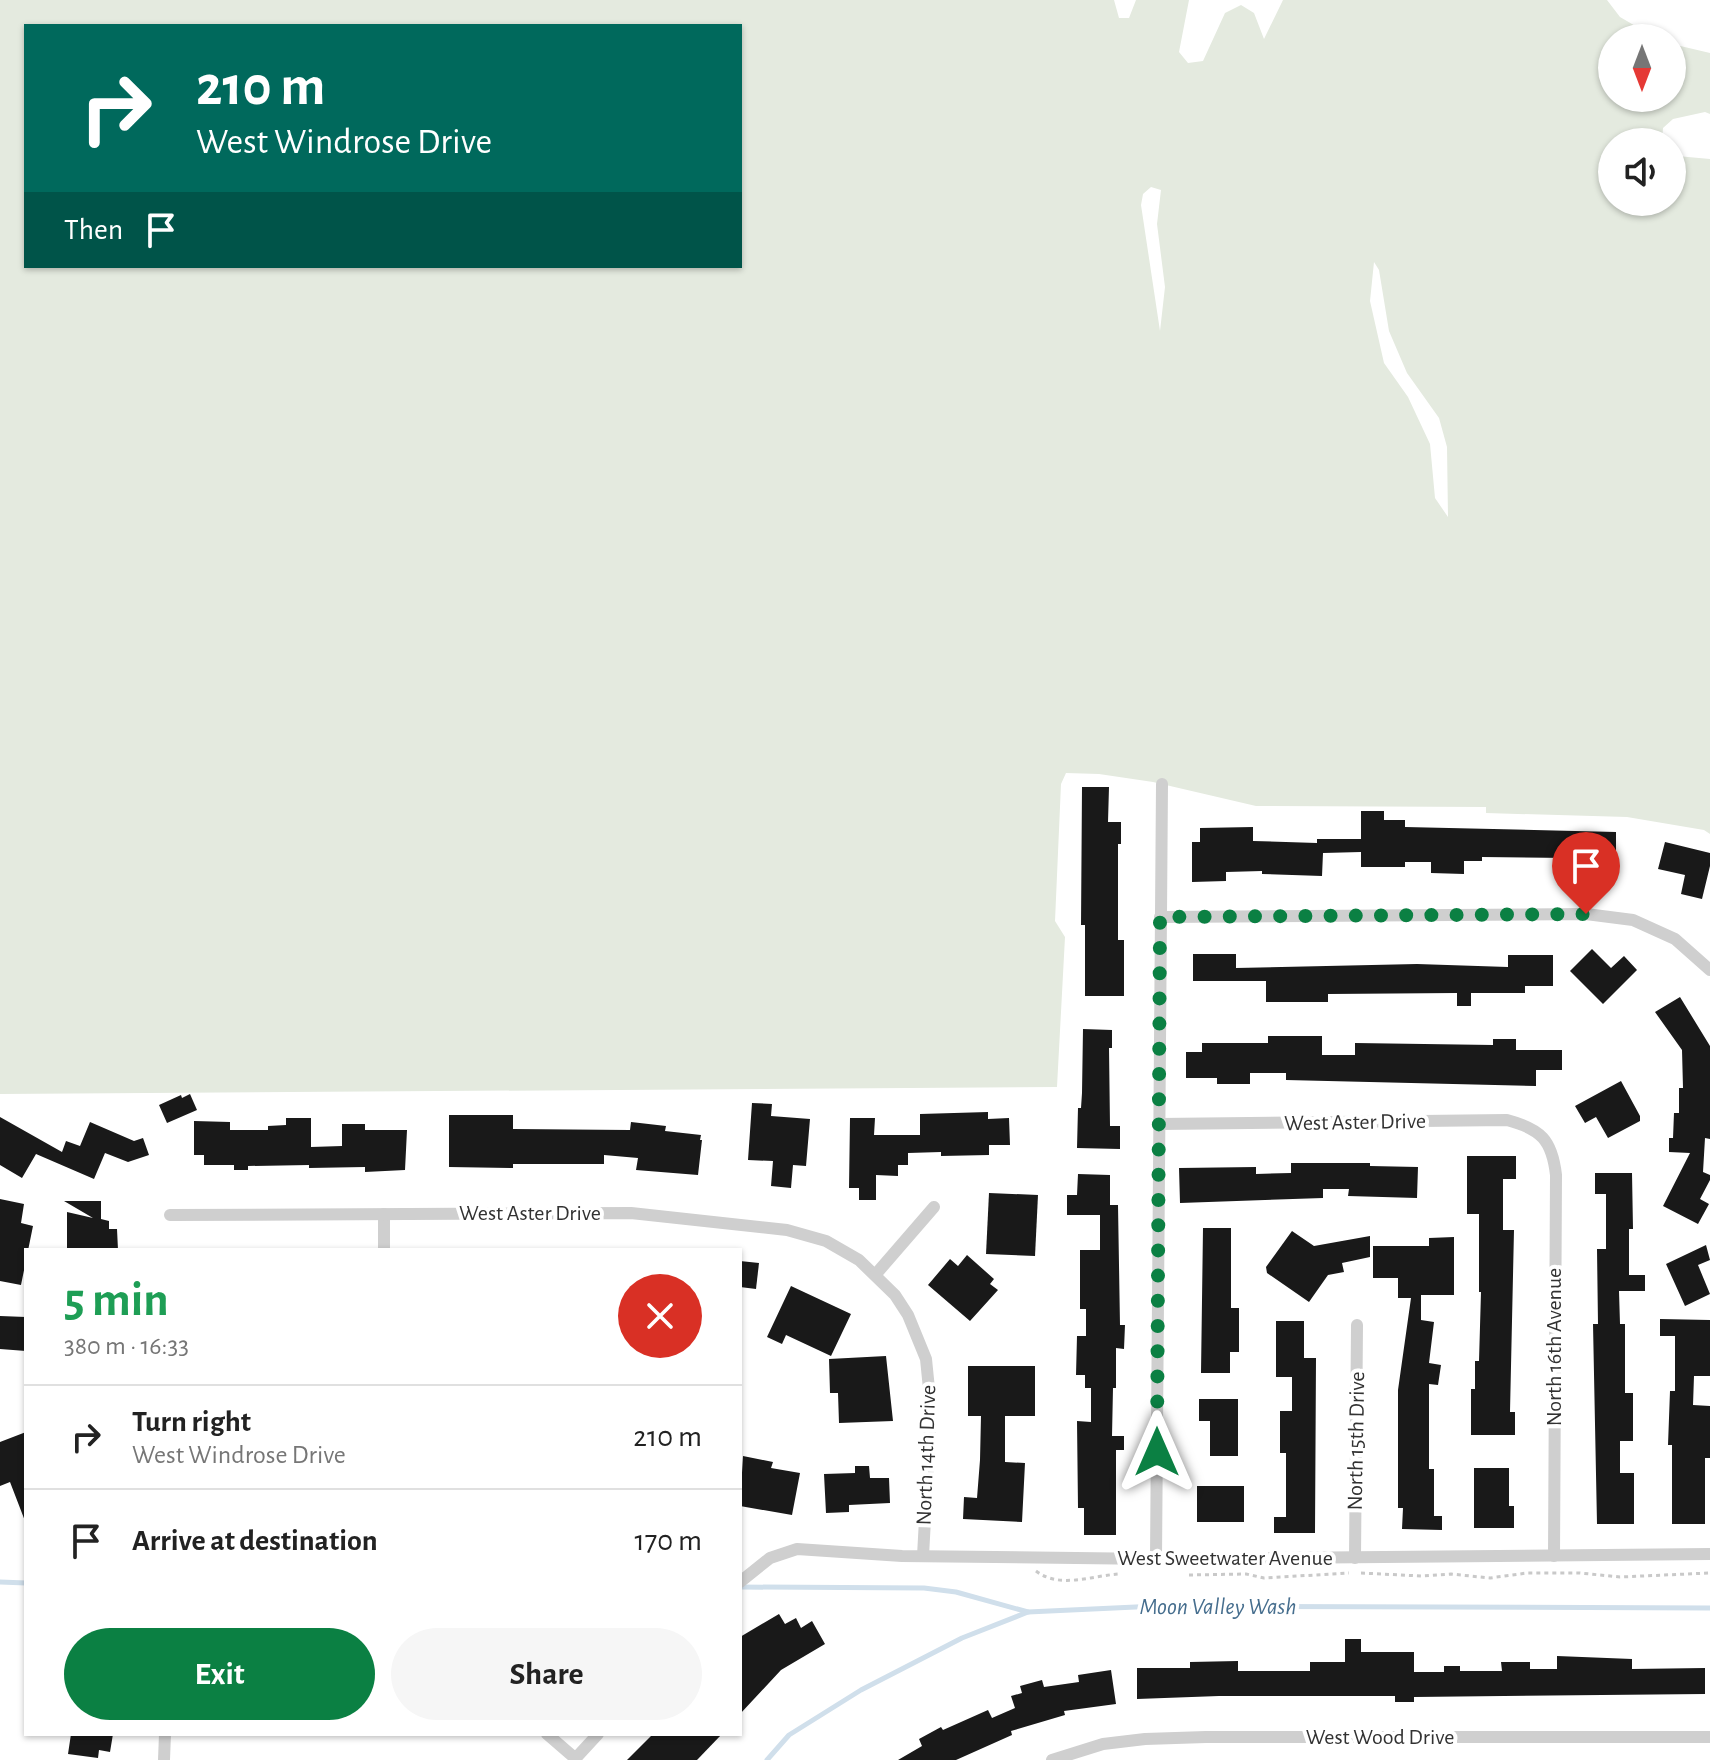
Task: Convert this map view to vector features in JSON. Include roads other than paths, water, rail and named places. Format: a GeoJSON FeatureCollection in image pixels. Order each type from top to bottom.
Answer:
{"type":"FeatureCollection","features":[{"type":"Feature","properties":{"kind":"street"},"geometry":{"type":"LineString","coordinates":[[1156,1559],[1162,784]]}},
{"type":"Feature","properties":{"kind":"street"},"geometry":{"type":"LineString","coordinates":[[1160,917],[1586,914],[1633,920],[1675,939],[1707,966]]}},
{"type":"Feature","properties":{"kind":"street","name":"West Aster Drive"},"geometry":{"type":"LineString","coordinates":[[1159,1124],[1507,1120],[1532,1127],[1545,1140]]}},
{"type":"Feature","properties":{"kind":"street","name":"North 16th Avenue"},"geometry":{"type":"LineString","coordinates":[[1545,1140],[1554,1158],[1556,1175],[1554,1556]]}},
{"type":"Feature","properties":{"kind":"street"},"geometry":{"type":"LineString","coordinates":[[876,1274],[934,1207]]}},
{"type":"Feature","properties":{"kind":"street","name":"West Aster Drive"},"geometry":{"type":"LineString","coordinates":[[170,1215],[631,1213],[787,1230],[826,1241],[876,1274]]}},
{"type":"Feature","properties":{"kind":"street"},"geometry":{"type":"LineString","coordinates":[[384,1214],[384,1248]]}},
{"type":"Feature","properties":{"kind":"street","name":"North 14th Drive"},"geometry":{"type":"LineString","coordinates":[[876,1274],[908,1315],[920,1339],[929,1373],[931,1409],[923,1556]]}},
{"type":"Feature","properties":{"kind":"street","name":"North 15th Drive"},"geometry":{"type":"LineString","coordinates":[[1355,1558],[1357,1325]]}},
{"type":"Feature","properties":{"kind":"street","name":"West Sweetwater Avenue"},"geometry":{"type":"LineString","coordinates":[[743,1575],[770,1558],[797,1549],[923,1556],[1156,1559],[1710,1554]]}},
{"type":"Feature","properties":{"kind":"street"},"geometry":{"type":"LineString","coordinates":[[164,1760],[165,1736]]}},
{"type":"Feature","properties":{"kind":"street"},"geometry":{"type":"LineString","coordinates":[[549,1736],[575,1759],[596,1736]]}},
{"type":"Feature","properties":{"kind":"street","name":"West Wood Drive"},"geometry":{"type":"LineString","coordinates":[[1052,1760],[1103,1744],[1145,1739],[1710,1737]]}},
{"type":"Feature","properties":{"kind":"waterway"},"geometry":{"type":"LineString","coordinates":[[0,1582],[24,1583]]}},
{"type":"Feature","properties":{"kind":"waterway"},"geometry":{"type":"LineString","coordinates":[[742,1587],[924,1588],[956,1592],[1028,1612]]}},
{"type":"Feature","properties":{"kind":"waterway","name":"Moon Valley Wash"},"geometry":{"type":"LineString","coordinates":[[767,1760],[789,1735],[861,1690],[962,1638],[1028,1612],[1157,1606],[1710,1608]]}}]}
